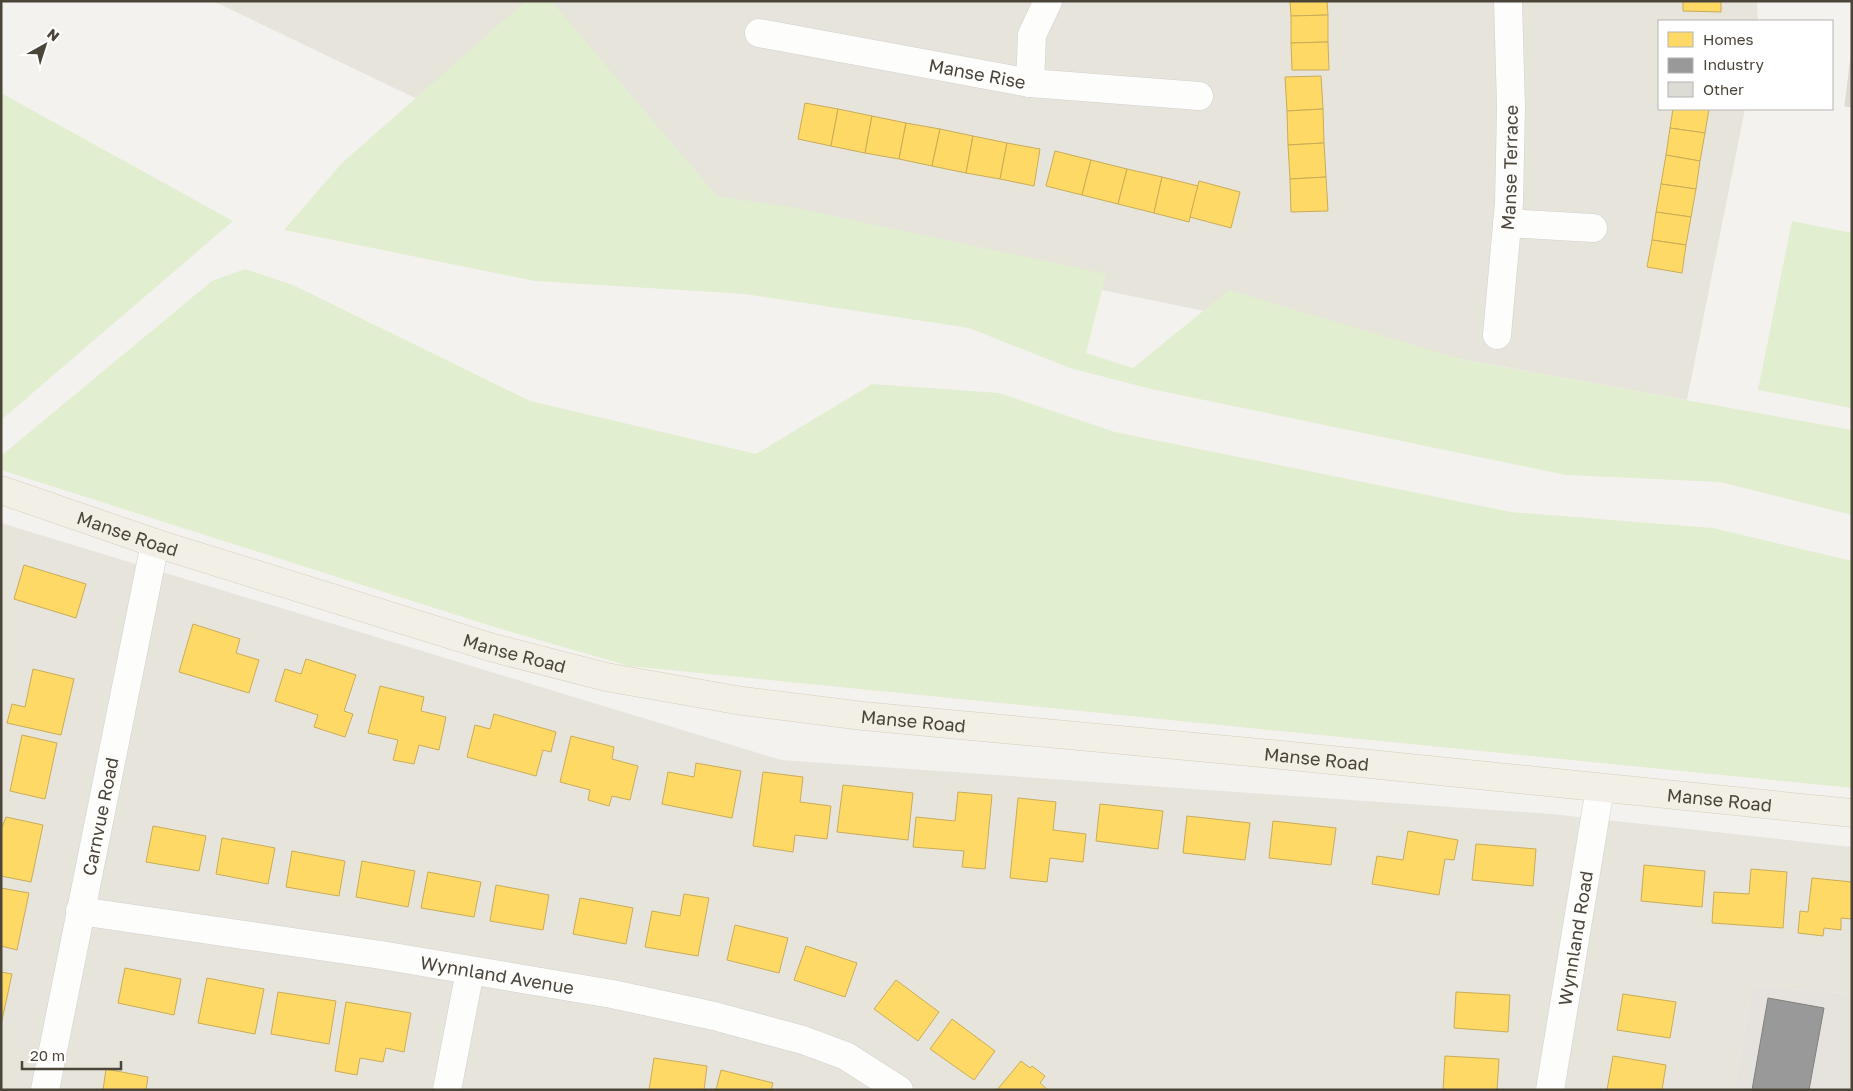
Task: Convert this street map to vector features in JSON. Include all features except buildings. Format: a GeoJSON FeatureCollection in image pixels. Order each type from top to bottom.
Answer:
{"type":"FeatureCollection","features":[{"type":"Feature","properties":{"kind":"main road","name":"Manse Road"},"geometry":{"type":"LineString","coordinates":[[1,490],[155,543],[490,647],[606,677],[733,699],[863,716],[1272,754],[1852,812]]}},
{"type":"Feature","properties":{"kind":"street"},"geometry":{"type":"LineString","coordinates":[[1030,83],[1032,34],[1048,1]]}},
{"type":"Feature","properties":{"kind":"street","name":"Manse Terrace"},"geometry":{"type":"LineString","coordinates":[[1497,335],[1507,223],[1512,107],[1508,1]]}},
{"type":"Feature","properties":{"kind":"street","name":"Manse Rise"},"geometry":{"type":"LineString","coordinates":[[759,34],[1030,83],[1200,96]]}},
{"type":"Feature","properties":{"kind":"street"},"geometry":{"type":"LineString","coordinates":[[1507,223],[1592,228]]}},
{"type":"Feature","properties":{"kind":"street","name":"Carnvue Road"},"geometry":{"type":"LineString","coordinates":[[46,1090],[80,911],[155,543]]}},
{"type":"Feature","properties":{"kind":"street","name":"Wynnland Road"},"geometry":{"type":"LineString","coordinates":[[1550,1090],[1600,788]]}},
{"type":"Feature","properties":{"kind":"street","name":"Wynnland Avenue"},"geometry":{"type":"LineString","coordinates":[[80,911],[381,955],[470,972],[612,994],[714,1016],[803,1040],[846,1056],[899,1090]]}},
{"type":"Feature","properties":{"kind":"street"},"geometry":{"type":"LineString","coordinates":[[446,1090],[470,972]]}},
{"type":"Feature","properties":{"kind":"shaded area"},"geometry":{"type":"Polygon","coordinates":[[[213,1],[1757,1],[1758,20],[1658,20],[1658,110],[1745,110],[1687,400],[1303,331],[605,189],[213,1]]]}},
{"type":"Feature","properties":{"kind":"shaded area"},"geometry":{"type":"Polygon","coordinates":[[[1,523],[781,760],[1551,814],[1852,847],[1852,994],[1752,986],[1734,1090],[1,1090],[1,523]]]}},
{"type":"Feature","properties":{"kind":"shaded area"},"geometry":{"type":"Polygon","coordinates":[[[1752,986],[1852,994],[1852,1090],[1734,1090],[1752,986]]]}},
{"type":"Feature","properties":{"kind":"green space"},"geometry":{"type":"Polygon","coordinates":[[[526,1],[551,1],[717,196],[796,208],[1106,274],[1086,353],[1133,368],[1229,290],[1464,360],[1852,430],[1852,515],[1720,482],[1566,475],[1151,389],[1070,368],[969,328],[745,294],[535,281],[284,230],[342,163],[526,1]]]}},
{"type":"Feature","properties":{"kind":"green space"},"geometry":{"type":"Polygon","coordinates":[[[1,93],[233,221],[1,420],[1,93]]]}},
{"type":"Feature","properties":{"kind":"green space"},"geometry":{"type":"Polygon","coordinates":[[[1792,221],[1852,233],[1851,408],[1758,390],[1792,221]]]}},
{"type":"Feature","properties":{"kind":"green space"},"geometry":{"type":"Polygon","coordinates":[[[245,269],[293,285],[530,401],[756,454],[872,384],[999,393],[1115,432],[1511,512],[1713,528],[1852,561],[1852,788],[629,666],[491,626],[1,470],[1,456],[212,281],[245,269]]]}}]}
